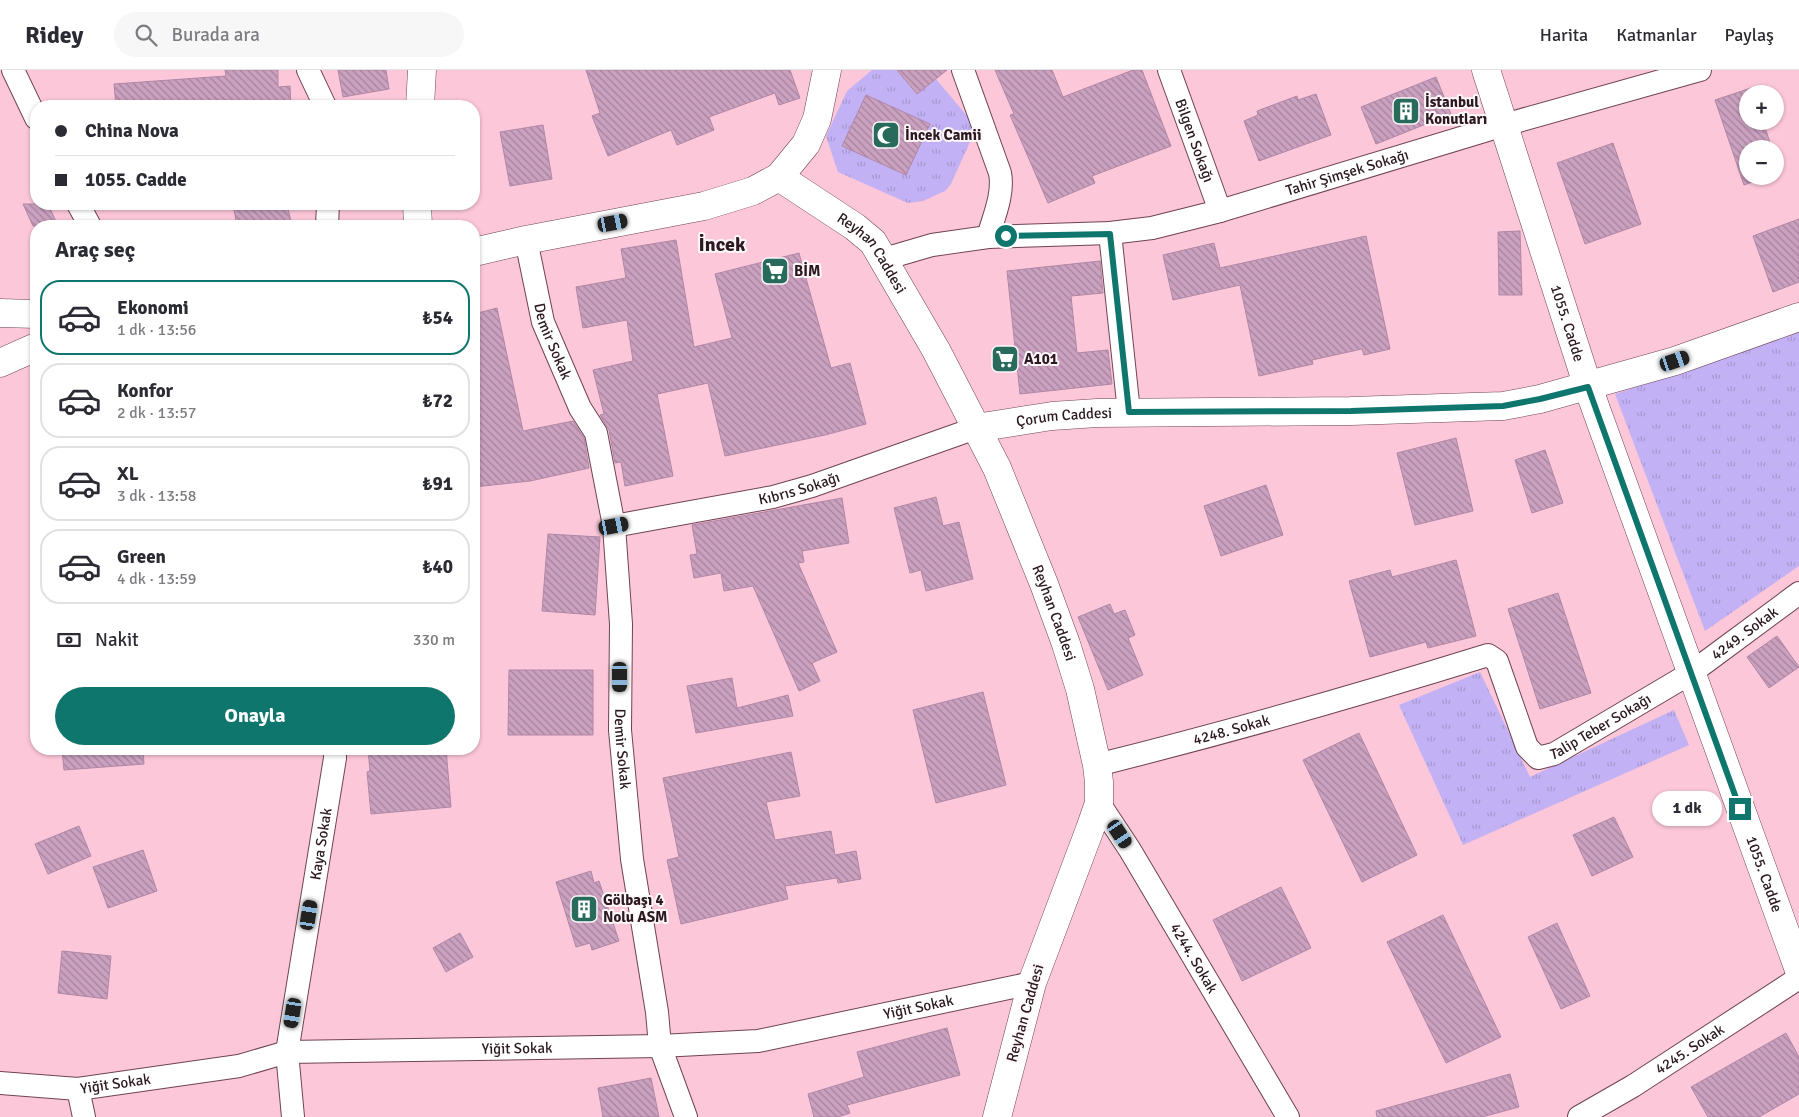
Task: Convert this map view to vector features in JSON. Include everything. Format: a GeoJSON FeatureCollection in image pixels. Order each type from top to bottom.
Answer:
{"type":"FeatureCollection","features":[{"type":"Feature","properties":{"kind":"street"},"geometry":{"type":"LineString","coordinates":[[13,70],[30,105]]}},
{"type":"Feature","properties":{"kind":"street"},"geometry":{"type":"LineString","coordinates":[[308,70],[322,100]]}},
{"type":"Feature","properties":{"kind":"street"},"geometry":{"type":"LineString","coordinates":[[420,100],[422,70]]}},
{"type":"Feature","properties":{"kind":"street"},"geometry":{"type":"LineString","coordinates":[[963,70],[1000,173],[1001,191],[988,237]]}},
{"type":"Feature","properties":{"kind":"street","name":"Bilgen Sokağı"},"geometry":{"type":"LineString","coordinates":[[1169,70],[1220,211]]}},
{"type":"Feature","properties":{"kind":"street","name":"1055. Cadde"},"geometry":{"type":"LineString","coordinates":[[1486,70],[1588,387],[1799,970]]}},
{"type":"Feature","properties":{"kind":"street","name":"Tahir Şimşek Sokağı"},"geometry":{"type":"LineString","coordinates":[[884,259],[932,245],[988,237],[1110,234],[1152,228],[1220,211],[1504,125],[1700,70]]}},
{"type":"Feature","properties":{"kind":"street"},"geometry":{"type":"LineString","coordinates":[[480,251],[704,206],[753,191],[779,176],[806,144],[817,119],[823,74]]}},
{"type":"Feature","properties":{"kind":"street","name":"Reyhan Caddesi"},"geometry":{"type":"LineString","coordinates":[[779,176],[856,227],[874,242],[884,259],[936,350],[996,468],[1044,584],[1066,644],[1080,690],[1097,765],[1099,803],[1032,983],[997,1117]]}},
{"type":"Feature","properties":{"kind":"street"},"geometry":{"type":"LineString","coordinates":[[1110,234],[1129,412]]}},
{"type":"Feature","properties":{"kind":"street","name":"Demir Sokak"},"geometry":{"type":"LineString","coordinates":[[526,240],[544,322],[580,408],[596,433],[614,526],[621,624],[620,730],[632,859],[657,1012],[660,1046],[686,1117]]}},
{"type":"Feature","properties":{"kind":"street"},"geometry":{"type":"LineString","coordinates":[[0,313],[30,314]]}},
{"type":"Feature","properties":{"kind":"street","name":"Çorum Caddesi"},"geometry":{"type":"LineString","coordinates":[[976,428],[1052,416],[1129,412],[1351,411],[1503,406],[1588,387],[1684,358],[1799,317]]}},
{"type":"Feature","properties":{"kind":"street"},"geometry":{"type":"LineString","coordinates":[[0,364],[30,350]]}},
{"type":"Feature","properties":{"kind":"street","name":"Kıbrıs Sokağı"},"geometry":{"type":"LineString","coordinates":[[614,526],[773,497],[812,486],[976,428]]}},
{"type":"Feature","properties":{"kind":"street","name":"4249. Sokak"},"geometry":{"type":"LineString","coordinates":[[1690,673],[1799,593]]}},
{"type":"Feature","properties":{"kind":"street","name":"Talip Teber Sokağı"},"geometry":{"type":"LineString","coordinates":[[1365,693],[1488,655],[1497,661],[1527,747],[1538,758],[1554,754],[1690,673]]}},
{"type":"Feature","properties":{"kind":"street","name":"4248. Sokak"},"geometry":{"type":"LineString","coordinates":[[1097,765],[1198,740],[1365,693]]}},
{"type":"Feature","properties":{"kind":"street","name":"Kaya Sokak"},"geometry":{"type":"LineString","coordinates":[[293,1117],[287,1052],[335,755]]}},
{"type":"Feature","properties":{"kind":"street","name":"4244. Sokak"},"geometry":{"type":"LineString","coordinates":[[1099,803],[1130,850],[1288,1117]]}},
{"type":"Feature","properties":{"kind":"street","name":"4245. Sokak"},"geometry":{"type":"LineString","coordinates":[[1579,1117],[1633,1086],[1799,978]]}},
{"type":"Feature","properties":{"kind":"street","name":"Yiğit Sokak"},"geometry":{"type":"LineString","coordinates":[[0,1084],[78,1089],[239,1066],[287,1052],[660,1046],[758,1041],[1032,983]]}},
{"type":"Feature","properties":{"kind":"street"},"geometry":{"type":"LineString","coordinates":[[78,1089],[84,1117]]}},
{"type":"Feature","properties":{"kind":"green space"},"geometry":{"type":"Polygon","coordinates":[[[872,70],[897,70],[917,94],[936,79],[973,123],[974,133],[951,184],[945,191],[923,201],[908,203],[838,172],[826,136],[847,91],[872,70]]]}},
{"type":"Feature","properties":{"kind":"green space"},"geometry":{"type":"Polygon","coordinates":[[[1799,331],[1799,566],[1705,631],[1615,394],[1799,331]]]}},
{"type":"Feature","properties":{"kind":"green space"},"geometry":{"type":"Polygon","coordinates":[[[1480,672],[1530,777],[1674,710],[1689,745],[1463,845],[1399,705],[1480,672]]]}},
{"type":"Feature","properties":{"kind":"building"},"geometry":{"type":"Polygon","coordinates":[[[225,70],[278,70],[278,87],[290,86],[291,100],[115,100],[114,84],[226,76],[225,70]]]}},
{"type":"Feature","properties":{"kind":"building"},"geometry":{"type":"Polygon","coordinates":[[[338,70],[386,70],[389,89],[343,97],[338,70]]]}},
{"type":"Feature","properties":{"kind":"building"},"geometry":{"type":"Polygon","coordinates":[[[586,70],[790,70],[800,98],[779,105],[775,93],[709,117],[714,130],[677,145],[671,130],[608,156],[592,116],[600,113],[586,70]]]}},
{"type":"Feature","properties":{"kind":"building"},"geometry":{"type":"Polygon","coordinates":[[[897,70],[947,70],[917,94],[897,70]]]}},
{"type":"Feature","properties":{"kind":"building"},"geometry":{"type":"Polygon","coordinates":[[[995,70],[1052,70],[1063,97],[1133,70],[1142,70],[1171,146],[1092,176],[1095,183],[1048,203],[1010,115],[1014,114],[995,70]]]}},
{"type":"Feature","properties":{"kind":"building","name":"İstanbul Konutları"},"geometry":{"type":"Polygon","coordinates":[[[1436,77],[1451,114],[1376,144],[1361,107],[1436,77]]]}},
{"type":"Feature","properties":{"kind":"building"},"geometry":{"type":"Polygon","coordinates":[[[1739,92],[1739,130],[1766,130],[1769,140],[1739,140],[1739,170],[1715,100],[1739,92]]]}},
{"type":"Feature","properties":{"kind":"building"},"geometry":{"type":"Polygon","coordinates":[[[1316,94],[1331,135],[1259,161],[1244,121],[1258,115],[1257,111],[1297,96],[1298,100],[1316,94]]]}},
{"type":"Feature","properties":{"kind":"building","name":"İncek Camii"},"geometry":{"type":"Polygon","coordinates":[[[866,95],[930,124],[906,175],[842,146],[866,95]]]}},
{"type":"Feature","properties":{"kind":"building"},"geometry":{"type":"Polygon","coordinates":[[[543,125],[552,179],[510,186],[500,132],[543,125]]]}},
{"type":"Feature","properties":{"kind":"building"},"geometry":{"type":"Polygon","coordinates":[[[1613,143],[1641,224],[1585,244],[1557,163],[1613,143]]]}},
{"type":"Feature","properties":{"kind":"building"},"geometry":{"type":"Polygon","coordinates":[[[23,204],[30,204],[30,210],[51,210],[55,220],[30,220],[23,204]]]}},
{"type":"Feature","properties":{"kind":"building"},"geometry":{"type":"Polygon","coordinates":[[[234,210],[288,210],[291,220],[236,220],[234,210]]]}},
{"type":"Feature","properties":{"kind":"building"},"geometry":{"type":"Polygon","coordinates":[[[1799,219],[1799,282],[1773,292],[1753,236],[1799,219]]]}},
{"type":"Feature","properties":{"kind":"building"},"geometry":{"type":"Polygon","coordinates":[[[1520,231],[1522,295],[1499,295],[1498,232],[1520,231]]]}},
{"type":"Feature","properties":{"kind":"building"},"geometry":{"type":"Polygon","coordinates":[[[1366,236],[1390,349],[1364,355],[1362,349],[1312,360],[1313,364],[1259,376],[1240,285],[1173,300],[1163,255],[1214,243],[1220,268],[1366,236]]]}},
{"type":"Feature","properties":{"kind":"building"},"geometry":{"type":"Polygon","coordinates":[[[676,240],[694,347],[732,338],[715,274],[799,253],[831,368],[850,363],[866,424],[825,435],[725,456],[708,383],[657,394],[673,476],[625,486],[621,462],[615,463],[609,430],[600,415],[604,414],[593,370],[633,361],[627,320],[583,328],[576,287],[626,278],[621,249],[676,240]]]}},
{"type":"Feature","properties":{"kind":"building"},"geometry":{"type":"Polygon","coordinates":[[[1100,261],[1103,293],[1071,296],[1077,353],[1108,350],[1112,384],[1020,394],[1007,271],[1100,261]]]}},
{"type":"Feature","properties":{"kind":"building"},"geometry":{"type":"Polygon","coordinates":[[[497,308],[523,431],[573,421],[584,438],[589,468],[530,481],[480,486],[480,312],[497,308]]]}},
{"type":"Feature","properties":{"kind":"building"},"geometry":{"type":"Polygon","coordinates":[[[1456,438],[1473,511],[1415,525],[1397,453],[1456,438]]]}},
{"type":"Feature","properties":{"kind":"building"},"geometry":{"type":"Polygon","coordinates":[[[1545,450],[1563,503],[1532,513],[1515,460],[1545,450]]]}},
{"type":"Feature","properties":{"kind":"building"},"geometry":{"type":"Polygon","coordinates":[[[1266,485],[1283,535],[1221,556],[1204,506],[1266,485]]]}},
{"type":"Feature","properties":{"kind":"building"},"geometry":{"type":"Polygon","coordinates":[[[936,497],[943,526],[959,522],[973,579],[926,591],[921,570],[910,573],[894,508],[936,497]]]}},
{"type":"Feature","properties":{"kind":"building"},"geometry":{"type":"Polygon","coordinates":[[[842,498],[849,543],[802,551],[804,562],[798,563],[837,652],[812,663],[820,681],[799,691],[753,586],[724,591],[721,573],[694,578],[690,555],[697,554],[692,525],[842,498]]]}},
{"type":"Feature","properties":{"kind":"building"},"geometry":{"type":"Polygon","coordinates":[[[548,534],[600,537],[595,615],[542,611],[548,534]]]}},
{"type":"Feature","properties":{"kind":"building"},"geometry":{"type":"Polygon","coordinates":[[[1456,560],[1476,636],[1428,648],[1426,642],[1370,657],[1349,581],[1390,570],[1392,577],[1456,560]]]}},
{"type":"Feature","properties":{"kind":"building"},"geometry":{"type":"Polygon","coordinates":[[[1558,593],[1591,693],[1540,709],[1508,609],[1558,593]]]}},
{"type":"Feature","properties":{"kind":"building"},"geometry":{"type":"Polygon","coordinates":[[[1110,604],[1114,614],[1125,610],[1135,635],[1128,638],[1143,675],[1108,690],[1078,617],[1110,604]]]}},
{"type":"Feature","properties":{"kind":"building"},"geometry":{"type":"Polygon","coordinates":[[[1777,636],[1799,667],[1769,688],[1747,657],[1777,636]]]}},
{"type":"Feature","properties":{"kind":"building"},"geometry":{"type":"Polygon","coordinates":[[[509,670],[593,670],[593,735],[508,735],[509,670]]]}},
{"type":"Feature","properties":{"kind":"building"},"geometry":{"type":"Polygon","coordinates":[[[732,678],[737,708],[788,695],[793,716],[696,733],[687,686],[732,678]]]}},
{"type":"Feature","properties":{"kind":"building"},"geometry":{"type":"Polygon","coordinates":[[[983,692],[1006,785],[936,803],[913,710],[983,692]]]}},
{"type":"Feature","properties":{"kind":"building"},"geometry":{"type":"Polygon","coordinates":[[[1359,733],[1417,855],[1362,882],[1303,760],[1359,733]]]}},
{"type":"Feature","properties":{"kind":"building"},"geometry":{"type":"Polygon","coordinates":[[[791,752],[800,796],[766,802],[775,840],[831,831],[835,855],[856,851],[861,879],[838,883],[837,878],[785,886],[788,899],[681,924],[667,860],[679,857],[663,778],[791,752]]]}},
{"type":"Feature","properties":{"kind":"building"},"geometry":{"type":"Polygon","coordinates":[[[63,755],[143,755],[144,764],[64,770],[63,755]]]}},
{"type":"Feature","properties":{"kind":"building"},"geometry":{"type":"Polygon","coordinates":[[[369,755],[447,755],[451,807],[371,814],[367,772],[370,771],[369,755]]]}},
{"type":"Feature","properties":{"kind":"building"},"geometry":{"type":"Polygon","coordinates":[[[1614,817],[1633,857],[1592,876],[1573,835],[1614,817]]]}},
{"type":"Feature","properties":{"kind":"building"},"geometry":{"type":"Polygon","coordinates":[[[79,826],[91,856],[48,874],[35,844],[79,826]]]}},
{"type":"Feature","properties":{"kind":"building"},"geometry":{"type":"Polygon","coordinates":[[[143,850],[157,891],[108,908],[93,867],[143,850]]]}},
{"type":"Feature","properties":{"kind":"building","name":"Gölbaşı 4 Nolu ASM"},"geometry":{"type":"Polygon","coordinates":[[[591,871],[594,883],[599,881],[619,941],[592,950],[590,943],[576,947],[556,882],[591,871]]]}},
{"type":"Feature","properties":{"kind":"building"},"geometry":{"type":"Polygon","coordinates":[[[1281,887],[1311,948],[1242,981],[1213,920],[1281,887]]]}},
{"type":"Feature","properties":{"kind":"building"},"geometry":{"type":"Polygon","coordinates":[[[1443,915],[1501,1037],[1446,1063],[1387,942],[1443,915]]]}},
{"type":"Feature","properties":{"kind":"building"},"geometry":{"type":"Polygon","coordinates":[[[1557,923],[1590,996],[1561,1009],[1528,937],[1557,923]]]}},
{"type":"Feature","properties":{"kind":"building"},"geometry":{"type":"Polygon","coordinates":[[[460,933],[473,957],[446,972],[433,948],[460,933]]]}},
{"type":"Feature","properties":{"kind":"building"},"geometry":{"type":"Polygon","coordinates":[[[62,951],[111,956],[107,999],[58,993],[62,951]]]}},
{"type":"Feature","properties":{"kind":"building"},"geometry":{"type":"Polygon","coordinates":[[[947,1028],[960,1075],[847,1105],[850,1113],[838,1117],[814,1117],[808,1094],[864,1077],[857,1052],[947,1028]]]}},
{"type":"Feature","properties":{"kind":"building"},"geometry":{"type":"Polygon","coordinates":[[[1786,1033],[1799,1057],[1799,1094],[1759,1117],[1708,1117],[1691,1087],[1786,1033]]]}},
{"type":"Feature","properties":{"kind":"building"},"geometry":{"type":"Polygon","coordinates":[[[1510,1074],[1519,1107],[1482,1117],[1377,1117],[1376,1111],[1510,1074]]]}},
{"type":"Feature","properties":{"kind":"building"},"geometry":{"type":"Polygon","coordinates":[[[651,1078],[659,1117],[603,1117],[598,1088],[651,1078]]]}},
{"type":"Feature","properties":{"kind":"place","name":"İstanbul Konutları"},"geometry":{"type":"Point","coordinates":[1406,111]}},
{"type":"Feature","properties":{"kind":"place","name":"İncek Camii"},"geometry":{"type":"Point","coordinates":[886,135]}},
{"type":"Feature","properties":{"kind":"place","name":"BİM"},"geometry":{"type":"Point","coordinates":[775,271]}},
{"type":"Feature","properties":{"kind":"place","name":"A101"},"geometry":{"type":"Point","coordinates":[1005,359]}},
{"type":"Feature","properties":{"kind":"place","name":"Gölbaşı 4 Nolu ASM"},"geometry":{"type":"Point","coordinates":[584,909]}},
{"type":"Feature","properties":{"kind":"district","name":"İncek"},"geometry":{"type":"Point","coordinates":[722,244]}},
{"type":"Feature","properties":{"kind":"route"},"geometry":{"type":"LineString","coordinates":[[1006,236],[1110,234],[1129,412],[1351,411],[1503,406],[1588,387],[1740,809]]}}]}
